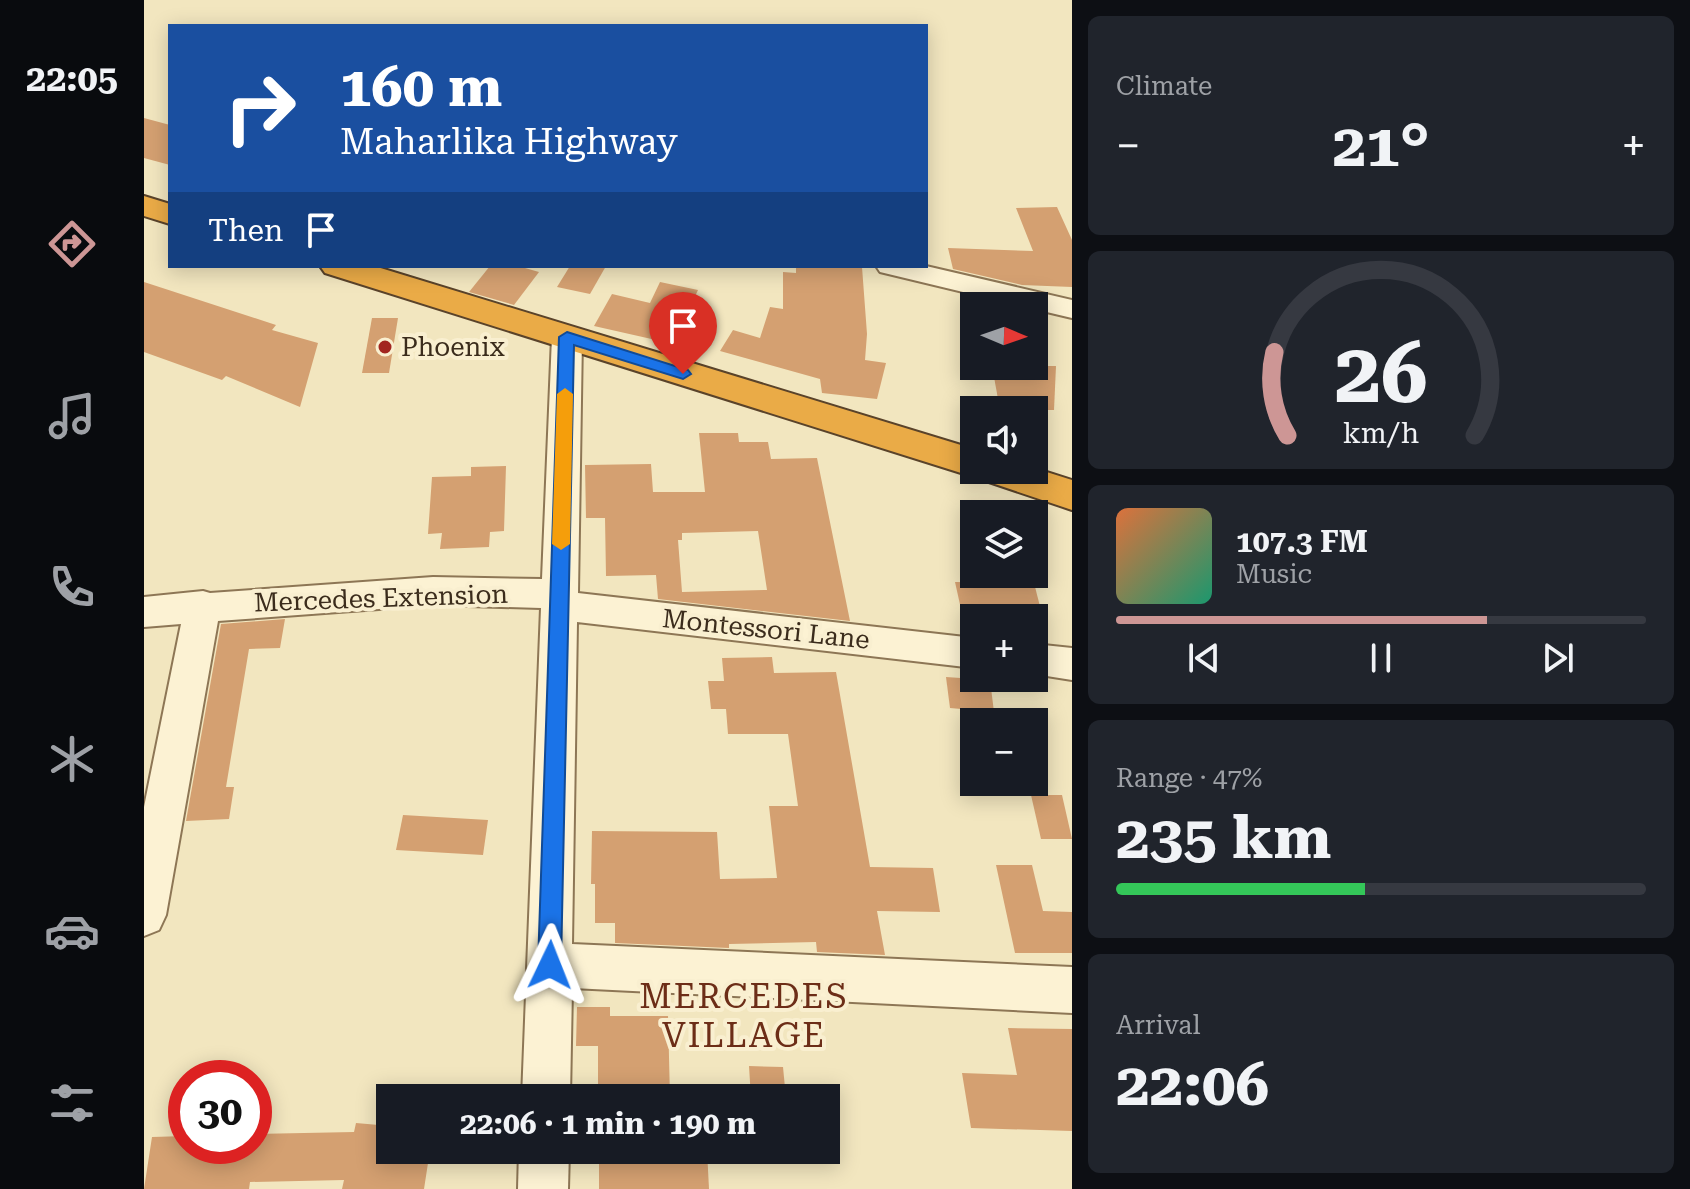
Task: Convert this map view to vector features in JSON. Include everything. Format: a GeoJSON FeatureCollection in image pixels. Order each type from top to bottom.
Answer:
{"type":"FeatureCollection","features":[{"type":"Feature","properties":{"kind":"highway"},"geometry":{"type":"LineString","coordinates":[[144,206],[168,213]]}},
{"type":"Feature","properties":{"kind":"highway"},"geometry":{"type":"LineString","coordinates":[[343,268],[960,460]]}},
{"type":"Feature","properties":{"kind":"highway"},"geometry":{"type":"LineString","coordinates":[[1037,484],[1072,495]]}},
{"type":"Feature","properties":{"kind":"street"},"geometry":{"type":"LineString","coordinates":[[898,268],[1072,309]]}},
{"type":"Feature","properties":{"kind":"street"},"geometry":{"type":"LineString","coordinates":[[546,1084],[567,337]]}},
{"type":"Feature","properties":{"kind":"street","name":"Mercedes Extension"},"geometry":{"type":"LineString","coordinates":[[144,612],[203,605],[433,591],[559,600]]}},
{"type":"Feature","properties":{"kind":"street","name":"Montessori Lane"},"geometry":{"type":"LineString","coordinates":[[559,600],[960,651]]}},
{"type":"Feature","properties":{"kind":"street"},"geometry":{"type":"LineString","coordinates":[[144,915],[203,605]]}},
{"type":"Feature","properties":{"kind":"street"},"geometry":{"type":"LineString","coordinates":[[1048,661],[1072,664]]}},
{"type":"Feature","properties":{"kind":"street"},"geometry":{"type":"LineString","coordinates":[[550,965],[1072,990]]}},
{"type":"Feature","properties":{"kind":"street"},"geometry":{"type":"LineString","coordinates":[[543,1189],[544,1164]]}},
{"type":"Feature","properties":{"kind":"building"},"geometry":{"type":"Polygon","coordinates":[[[144,118],[168,124],[168,164],[144,158],[144,118]]]}},
{"type":"Feature","properties":{"kind":"building"},"geometry":{"type":"Polygon","coordinates":[[[1057,207],[1072,240],[1072,287],[1022,285],[953,269],[948,248],[1033,251],[1016,208],[1057,207]]]}},
{"type":"Feature","properties":{"kind":"building"},"geometry":{"type":"Polygon","coordinates":[[[488,268],[525,268],[539,272],[514,305],[469,292],[488,268]]]}},
{"type":"Feature","properties":{"kind":"building"},"geometry":{"type":"Polygon","coordinates":[[[569,268],[605,268],[590,294],[557,287],[569,268]]]}},
{"type":"Feature","properties":{"kind":"building"},"geometry":{"type":"Polygon","coordinates":[[[796,268],[862,268],[867,334],[865,360],[886,363],[877,399],[822,393],[820,379],[720,351],[733,330],[760,338],[770,307],[783,309],[783,272],[796,273],[796,268]]]}},
{"type":"Feature","properties":{"kind":"building"},"geometry":{"type":"Polygon","coordinates":[[[144,282],[276,325],[272,330],[318,343],[300,407],[226,376],[222,380],[144,352],[144,282]]]}},
{"type":"Feature","properties":{"kind":"building"},"geometry":{"type":"Polygon","coordinates":[[[660,282],[698,290],[683,322],[691,324],[678,345],[594,326],[612,294],[650,303],[660,282]]]}},
{"type":"Feature","properties":{"kind":"building"},"geometry":{"type":"Polygon","coordinates":[[[372,318],[398,318],[389,373],[362,373],[372,318]]]}},
{"type":"Feature","properties":{"kind":"building"},"geometry":{"type":"Polygon","coordinates":[[[1048,366],[1056,366],[1054,410],[1048,410],[1048,396],[997,396],[995,380],[1048,380],[1048,366]]]}},
{"type":"Feature","properties":{"kind":"building"},"geometry":{"type":"Polygon","coordinates":[[[699,433],[738,433],[739,442],[768,442],[771,459],[817,458],[850,621],[658,599],[656,575],[606,576],[605,518],[586,518],[585,465],[651,464],[653,492],[705,492],[699,433]],[[758,531],[682,533],[682,540],[678,540],[682,592],[767,590],[758,531]]]}},
{"type":"Feature","properties":{"kind":"building"},"geometry":{"type":"Polygon","coordinates":[[[506,466],[504,531],[490,532],[489,547],[440,549],[442,533],[428,534],[432,477],[471,476],[471,467],[506,466]]]}},
{"type":"Feature","properties":{"kind":"building"},"geometry":{"type":"Polygon","coordinates":[[[955,582],[960,582],[960,588],[1035,588],[1039,604],[960,604],[955,582]]]}},
{"type":"Feature","properties":{"kind":"building"},"geometry":{"type":"Polygon","coordinates":[[[285,619],[280,648],[249,649],[226,787],[234,787],[229,819],[186,821],[221,624],[285,619]]]}},
{"type":"Feature","properties":{"kind":"building"},"geometry":{"type":"Polygon","coordinates":[[[772,657],[774,673],[836,672],[870,867],[933,868],[940,912],[877,911],[885,955],[817,952],[816,942],[729,944],[729,948],[615,943],[615,923],[595,923],[595,884],[591,884],[592,831],[717,832],[720,879],[777,878],[769,806],[798,806],[788,734],[728,734],[726,709],[711,709],[708,681],[724,681],[722,658],[772,657]]]}},
{"type":"Feature","properties":{"kind":"building"},"geometry":{"type":"Polygon","coordinates":[[[946,677],[960,678],[960,692],[992,692],[994,708],[950,708],[946,677]]]}},
{"type":"Feature","properties":{"kind":"building"},"geometry":{"type":"Polygon","coordinates":[[[1062,795],[1072,839],[1041,839],[1031,796],[1062,795]]]}},
{"type":"Feature","properties":{"kind":"building"},"geometry":{"type":"Polygon","coordinates":[[[403,815],[488,820],[483,855],[396,850],[403,815]]]}},
{"type":"Feature","properties":{"kind":"building"},"geometry":{"type":"Polygon","coordinates":[[[996,865],[1032,865],[1043,911],[1072,912],[1072,953],[1015,953],[996,865]]]}},
{"type":"Feature","properties":{"kind":"building"},"geometry":{"type":"Polygon","coordinates":[[[577,1007],[610,1007],[610,1016],[668,1016],[670,1084],[598,1084],[598,1046],[576,1046],[577,1007]]]}},
{"type":"Feature","properties":{"kind":"building"},"geometry":{"type":"Polygon","coordinates":[[[1008,1028],[1072,1029],[1072,1131],[971,1128],[962,1073],[1017,1075],[1008,1028]]]}},
{"type":"Feature","properties":{"kind":"building"},"geometry":{"type":"Polygon","coordinates":[[[749,1066],[783,1067],[785,1084],[750,1084],[749,1066]]]}},
{"type":"Feature","properties":{"kind":"building"},"geometry":{"type":"Polygon","coordinates":[[[356,1123],[376,1125],[376,1164],[428,1164],[424,1189],[342,1189],[344,1180],[250,1182],[249,1189],[144,1189],[152,1137],[168,1137],[168,1164],[272,1164],[272,1134],[354,1132],[356,1123]]]}},
{"type":"Feature","properties":{"kind":"building"},"geometry":{"type":"Polygon","coordinates":[[[599,1164],[708,1164],[709,1189],[599,1189],[599,1164]]]}},
{"type":"Feature","properties":{"kind":"slow traffic"},"geometry":{"type":"LineString","coordinates":[[561,544],[565,394]]}},
{"type":"Feature","properties":{"kind":"place","name":"Phoenix"},"geometry":{"type":"Point","coordinates":[385,347]}},
{"type":"Feature","properties":{"kind":"district","name":"MERCEDES VILLAGE"},"geometry":{"type":"Point","coordinates":[744,1016]}},
{"type":"Feature","properties":{"kind":"route"},"geometry":{"type":"LineString","coordinates":[[550,965],[567,337],[683,374]]}}]}
